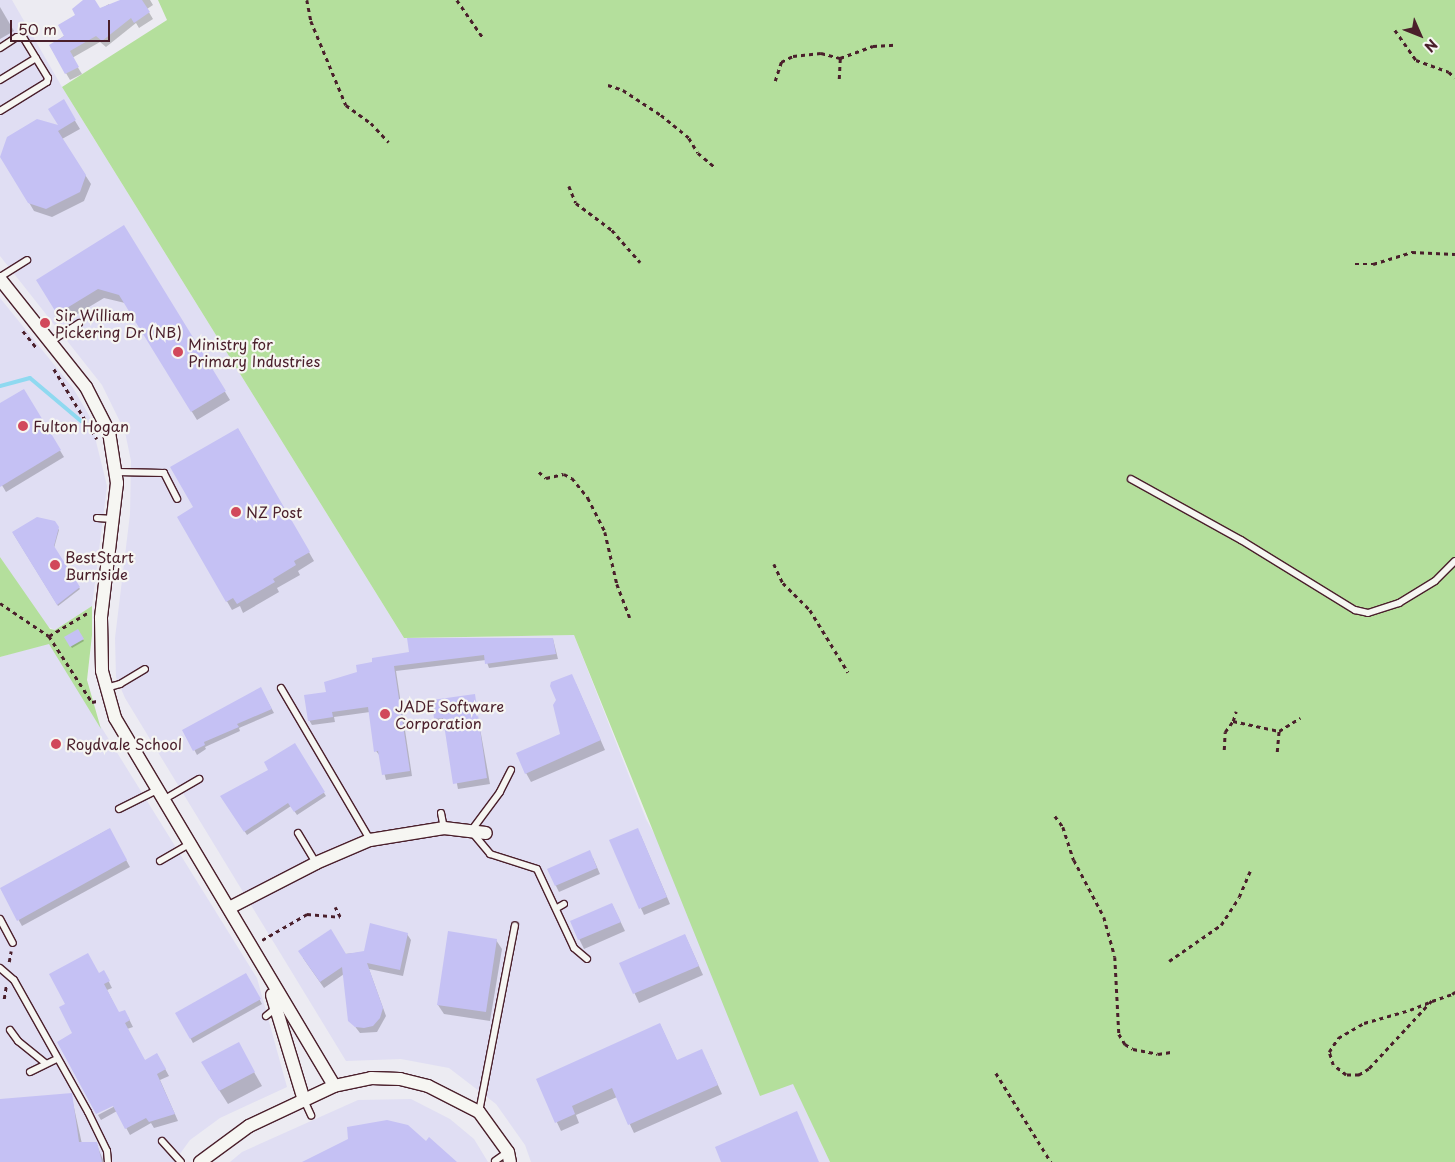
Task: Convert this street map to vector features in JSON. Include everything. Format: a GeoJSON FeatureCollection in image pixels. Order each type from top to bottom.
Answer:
{"type":"FeatureCollection","features":[{"type":"Feature","properties":{"kind":"street"},"geometry":{"type":"LineString","coordinates":[[0,278],[101,412],[109,432],[116,472],[115,519],[101,618],[107,693],[115,718],[229,908],[267,978],[334,1086]]}},
{"type":"Feature","properties":{"kind":"street"},"geometry":{"type":"LineString","coordinates":[[229,908],[316,863],[370,840],[444,828],[486,833]]}},
{"type":"Feature","properties":{"kind":"street"},"geometry":{"type":"LineString","coordinates":[[267,978],[304,1100]]}},
{"type":"Feature","properties":{"kind":"street"},"geometry":{"type":"LineString","coordinates":[[206,1160],[249,1126],[334,1086],[371,1078],[400,1079],[428,1086],[479,1112],[509,1157]]}},
{"type":"Feature","properties":{"kind":"lane"},"geometry":{"type":"LineString","coordinates":[[0,48],[17,37],[23,38],[48,78],[47,82],[0,111]]}},
{"type":"Feature","properties":{"kind":"lane"},"geometry":{"type":"LineString","coordinates":[[0,80],[36,58]]}},
{"type":"Feature","properties":{"kind":"lane"},"geometry":{"type":"LineString","coordinates":[[0,278],[27,260]]}},
{"type":"Feature","properties":{"kind":"lane"},"geometry":{"type":"LineString","coordinates":[[50,342],[79,323]]}},
{"type":"Feature","properties":{"kind":"lane"},"geometry":{"type":"LineString","coordinates":[[116,472],[164,473],[177,499]]}},
{"type":"Feature","properties":{"kind":"lane"},"geometry":{"type":"LineString","coordinates":[[1131,479],[1241,540],[1355,610],[1368,613],[1399,603],[1436,581],[1455,561]]}},
{"type":"Feature","properties":{"kind":"lane"},"geometry":{"type":"LineString","coordinates":[[97,518],[115,519]]}},
{"type":"Feature","properties":{"kind":"lane"},"geometry":{"type":"LineString","coordinates":[[107,693],[145,669]]}},
{"type":"Feature","properties":{"kind":"lane"},"geometry":{"type":"LineString","coordinates":[[281,688],[370,840]]}},
{"type":"Feature","properties":{"kind":"lane"},"geometry":{"type":"LineString","coordinates":[[511,770],[500,792],[471,831],[490,854],[537,869],[557,908],[574,948],[587,959]]}},
{"type":"Feature","properties":{"kind":"lane"},"geometry":{"type":"LineString","coordinates":[[119,809],[199,779]]}},
{"type":"Feature","properties":{"kind":"lane"},"geometry":{"type":"LineString","coordinates":[[442,813],[444,828]]}},
{"type":"Feature","properties":{"kind":"lane"},"geometry":{"type":"LineString","coordinates":[[298,832],[316,863]]}},
{"type":"Feature","properties":{"kind":"lane"},"geometry":{"type":"LineString","coordinates":[[160,861],[189,844]]}},
{"type":"Feature","properties":{"kind":"lane"},"geometry":{"type":"LineString","coordinates":[[557,908],[564,904]]}},
{"type":"Feature","properties":{"kind":"lane"},"geometry":{"type":"LineString","coordinates":[[0,919],[13,943]]}},
{"type":"Feature","properties":{"kind":"lane"},"geometry":{"type":"LineString","coordinates":[[479,1112],[515,925]]}},
{"type":"Feature","properties":{"kind":"lane"},"geometry":{"type":"LineString","coordinates":[[0,968],[14,980],[96,1127],[107,1151],[108,1162]]}},
{"type":"Feature","properties":{"kind":"lane"},"geometry":{"type":"LineString","coordinates":[[266,1016],[276,1008]]}},
{"type":"Feature","properties":{"kind":"lane"},"geometry":{"type":"LineString","coordinates":[[10,1030],[18,1041],[45,1063]]}},
{"type":"Feature","properties":{"kind":"lane"},"geometry":{"type":"LineString","coordinates":[[30,1072],[45,1063],[57,1059]]}},
{"type":"Feature","properties":{"kind":"lane"},"geometry":{"type":"LineString","coordinates":[[304,1100],[310,1115]]}},
{"type":"Feature","properties":{"kind":"lane"},"geometry":{"type":"LineString","coordinates":[[162,1141],[181,1162]]}},
{"type":"Feature","properties":{"kind":"lane"},"geometry":{"type":"LineString","coordinates":[[495,1162],[509,1157]]}},
{"type":"Feature","properties":{"kind":"path"},"geometry":{"type":"LineString","coordinates":[[307,0],[311,21],[346,105],[371,123],[389,142]]}},
{"type":"Feature","properties":{"kind":"path"},"geometry":{"type":"LineString","coordinates":[[457,0],[484,39]]}},
{"type":"Feature","properties":{"kind":"path"},"geometry":{"type":"LineString","coordinates":[[1395,30],[1416,60],[1449,72],[1455,78]]}},
{"type":"Feature","properties":{"kind":"path"},"geometry":{"type":"LineString","coordinates":[[776,81],[781,62],[792,56],[821,53],[840,58],[873,46],[896,45]]}},
{"type":"Feature","properties":{"kind":"path"},"geometry":{"type":"LineString","coordinates":[[839,79],[840,58]]}},
{"type":"Feature","properties":{"kind":"path"},"geometry":{"type":"LineString","coordinates":[[608,86],[623,90],[661,115],[689,138],[698,153],[716,168]]}},
{"type":"Feature","properties":{"kind":"path"},"geometry":{"type":"LineString","coordinates":[[569,186],[576,203],[612,230],[640,262]]}},
{"type":"Feature","properties":{"kind":"path"},"geometry":{"type":"LineString","coordinates":[[1355,264],[1376,263],[1412,252],[1455,254]]}},
{"type":"Feature","properties":{"kind":"path"},"geometry":{"type":"LineString","coordinates":[[22,328],[25,336],[38,349]]}},
{"type":"Feature","properties":{"kind":"path"},"geometry":{"type":"LineString","coordinates":[[50,364],[98,442]]}},
{"type":"Feature","properties":{"kind":"path"},"geometry":{"type":"LineString","coordinates":[[539,472],[546,478],[564,474],[572,478],[588,498],[605,532],[617,584],[630,618]]}},
{"type":"Feature","properties":{"kind":"path"},"geometry":{"type":"LineString","coordinates":[[774,564],[784,583],[810,610],[848,672]]}},
{"type":"Feature","properties":{"kind":"path"},"geometry":{"type":"LineString","coordinates":[[0,603],[49,636],[92,702],[107,693]]}},
{"type":"Feature","properties":{"kind":"path"},"geometry":{"type":"LineString","coordinates":[[49,636],[92,610]]}},
{"type":"Feature","properties":{"kind":"path"},"geometry":{"type":"LineString","coordinates":[[1224,750],[1225,732],[1233,721],[1236,711]]}},
{"type":"Feature","properties":{"kind":"path"},"geometry":{"type":"LineString","coordinates":[[1233,721],[1279,731],[1300,718]]}},
{"type":"Feature","properties":{"kind":"path"},"geometry":{"type":"LineString","coordinates":[[1277,752],[1279,731]]}},
{"type":"Feature","properties":{"kind":"path"},"geometry":{"type":"LineString","coordinates":[[1055,816],[1063,827],[1074,860],[1104,917],[1115,957],[1119,1034],[1124,1044],[1133,1048],[1158,1054],[1171,1052]]}},
{"type":"Feature","properties":{"kind":"path"},"geometry":{"type":"LineString","coordinates":[[1169,961],[1221,924],[1239,897],[1250,871]]}},
{"type":"Feature","properties":{"kind":"path"},"geometry":{"type":"LineString","coordinates":[[250,948],[307,914],[340,917],[335,907]]}},
{"type":"Feature","properties":{"kind":"path"},"geometry":{"type":"LineString","coordinates":[[8,966],[13,943]]}},
{"type":"Feature","properties":{"kind":"path"},"geometry":{"type":"LineString","coordinates":[[4,999],[7,980]]}},
{"type":"Feature","properties":{"kind":"path"},"geometry":{"type":"LineString","coordinates":[[1432,1001],[1369,1070],[1359,1075],[1346,1074],[1333,1065],[1329,1052],[1338,1038],[1364,1023],[1455,992]]}},
{"type":"Feature","properties":{"kind":"path"},"geometry":{"type":"LineString","coordinates":[[996,1073],[1051,1162]]}},
{"type":"Feature","properties":{"kind":"shaded area"},"geometry":{"type":"Polygon","coordinates":[[[0,0],[12,0],[62,87],[404,638],[574,635],[646,819],[793,1083],[830,1162],[531,1162],[525,1145],[496,1104],[449,1068],[401,1059],[346,1061],[125,698],[116,677],[115,638],[130,514],[131,461],[125,432],[102,385],[0,256],[0,0]]]}},
{"type":"Feature","properties":{"kind":"shaded area"},"geometry":{"type":"Polygon","coordinates":[[[0,298],[73,388],[90,417],[107,486],[92,606],[55,630],[45,625],[0,557],[0,298]]]}},
{"type":"Feature","properties":{"kind":"shaded area"},"geometry":{"type":"Polygon","coordinates":[[[49,643],[257,978],[287,1087],[220,1118],[190,1140],[174,1162],[0,1162],[0,657],[49,643]]]}},
{"type":"Feature","properties":{"kind":"shaded area"},"geometry":{"type":"Polygon","coordinates":[[[411,1099],[450,1119],[474,1139],[488,1162],[230,1162],[242,1152],[358,1100],[411,1099]]]}},
{"type":"Feature","properties":{"kind":"green space"},"geometry":{"type":"Polygon","coordinates":[[[158,0],[1455,0],[1455,1162],[830,1162],[793,1084],[760,1096],[574,635],[404,638],[62,87],[167,20],[158,0]]]}},
{"type":"Feature","properties":{"kind":"green space"},"geometry":{"type":"Polygon","coordinates":[[[0,557],[50,629],[55,630],[92,606],[92,635],[87,680],[101,729],[49,644],[0,657],[0,557]]]}},
{"type":"Feature","properties":{"kind":"building"},"geometry":{"type":"Polygon","coordinates":[[[83,0],[95,0],[100,8],[120,0],[142,0],[150,12],[134,23],[131,18],[102,41],[96,36],[70,51],[79,67],[65,74],[49,45],[64,36],[58,25],[75,15],[72,9],[83,0]]]}},
{"type":"Feature","properties":{"kind":"building"},"geometry":{"type":"Polygon","coordinates":[[[64,99],[76,120],[58,131],[86,175],[80,192],[46,209],[28,203],[0,157],[7,137],[37,119],[58,125],[48,109],[64,99]]]}},
{"type":"Feature","properties":{"kind":"building","name":"Ministry for Primary Industries"},"geometry":{"type":"Polygon","coordinates":[[[124,225],[226,391],[191,412],[119,295],[98,289],[57,314],[36,280],[124,225]]]}},
{"type":"Feature","properties":{"kind":"building","name":"Fulton Hogan"},"geometry":{"type":"Polygon","coordinates":[[[24,389],[61,450],[0,487],[0,403],[24,389]]]}},
{"type":"Feature","properties":{"kind":"building","name":"NZ Post"},"geometry":{"type":"Polygon","coordinates":[[[238,428],[310,552],[294,561],[296,565],[273,579],[275,582],[237,604],[233,598],[226,602],[177,517],[193,507],[170,467],[238,428]]]}},
{"type":"Feature","properties":{"kind":"building","name":"BestStart Burnside"},"geometry":{"type":"Polygon","coordinates":[[[37,517],[55,521],[59,527],[54,546],[80,587],[57,605],[12,532],[37,517]]]}},
{"type":"Feature","properties":{"kind":"building"},"geometry":{"type":"Polygon","coordinates":[[[78,629],[84,639],[70,647],[64,637],[78,629]]]}},
{"type":"Feature","properties":{"kind":"building","name":"JADE Software Corporation"},"geometry":{"type":"Polygon","coordinates":[[[407,638],[553,638],[556,654],[485,664],[484,655],[394,666],[410,771],[382,775],[378,751],[374,752],[368,707],[332,712],[333,717],[308,721],[304,695],[326,692],[324,682],[357,672],[356,665],[372,662],[372,658],[409,652],[407,638]]]}},
{"type":"Feature","properties":{"kind":"building"},"geometry":{"type":"Polygon","coordinates":[[[572,674],[601,740],[525,774],[516,753],[560,734],[553,705],[556,700],[550,686],[551,682],[572,674]]]}},
{"type":"Feature","properties":{"kind":"building"},"geometry":{"type":"Polygon","coordinates":[[[261,687],[272,709],[237,724],[239,727],[204,742],[205,745],[193,751],[182,730],[261,687]]]}},
{"type":"Feature","properties":{"kind":"building"},"geometry":{"type":"Polygon","coordinates":[[[475,694],[487,778],[453,784],[443,718],[434,719],[432,700],[475,694]]]}},
{"type":"Feature","properties":{"kind":"building"},"geometry":{"type":"Polygon","coordinates":[[[295,743],[325,792],[294,812],[288,803],[244,832],[220,796],[268,770],[264,762],[295,743]]]}},
{"type":"Feature","properties":{"kind":"building"},"geometry":{"type":"Polygon","coordinates":[[[110,828],[127,860],[17,921],[0,888],[110,828]]]}},
{"type":"Feature","properties":{"kind":"building"},"geometry":{"type":"Polygon","coordinates":[[[638,828],[667,897],[639,909],[609,840],[638,828]]]}},
{"type":"Feature","properties":{"kind":"building"},"geometry":{"type":"Polygon","coordinates":[[[590,850],[597,868],[555,886],[547,869],[590,850]]]}},
{"type":"Feature","properties":{"kind":"building"},"geometry":{"type":"Polygon","coordinates":[[[612,903],[621,922],[578,940],[570,921],[612,903]]]}},
{"type":"Feature","properties":{"kind":"building"},"geometry":{"type":"Polygon","coordinates":[[[370,923],[408,933],[400,970],[367,963],[383,1008],[380,1018],[373,1026],[364,1028],[355,1027],[348,1021],[342,967],[320,982],[298,951],[331,929],[346,954],[364,951],[370,923]]]}},
{"type":"Feature","properties":{"kind":"building"},"geometry":{"type":"Polygon","coordinates":[[[448,931],[497,939],[486,1012],[437,1005],[448,931]]]}},
{"type":"Feature","properties":{"kind":"building"},"geometry":{"type":"Polygon","coordinates":[[[685,934],[699,966],[633,994],[619,963],[685,934]]]}},
{"type":"Feature","properties":{"kind":"building"},"geometry":{"type":"Polygon","coordinates":[[[88,953],[99,973],[104,970],[110,981],[104,984],[119,1012],[125,1010],[130,1020],[125,1023],[145,1060],[157,1053],[166,1069],[157,1074],[175,1114],[149,1122],[146,1118],[125,1129],[113,1106],[96,1114],[57,1042],[72,1033],[59,1007],[65,1004],[49,974],[88,953]]]}},
{"type":"Feature","properties":{"kind":"building"},"geometry":{"type":"Polygon","coordinates":[[[246,973],[261,999],[190,1039],[175,1013],[246,973]]]}},
{"type":"Feature","properties":{"kind":"building"},"geometry":{"type":"Polygon","coordinates":[[[660,1023],[677,1060],[702,1049],[718,1085],[628,1125],[612,1088],[572,1106],[575,1114],[555,1123],[536,1079],[660,1023]]]}},
{"type":"Feature","properties":{"kind":"building"},"geometry":{"type":"Polygon","coordinates":[[[239,1042],[255,1072],[219,1091],[201,1062],[239,1042]]]}},
{"type":"Feature","properties":{"kind":"building"},"geometry":{"type":"Polygon","coordinates":[[[72,1093],[79,1142],[97,1142],[102,1162],[0,1162],[0,1099],[72,1093]]]}},
{"type":"Feature","properties":{"kind":"building"},"geometry":{"type":"Polygon","coordinates":[[[797,1111],[819,1162],[721,1162],[715,1147],[797,1111]]]}},
{"type":"Feature","properties":{"kind":"building"},"geometry":{"type":"Polygon","coordinates":[[[387,1120],[408,1125],[426,1141],[429,1137],[457,1162],[302,1162],[348,1139],[347,1127],[387,1120]]]}},
{"type":"Feature","properties":{"kind":"waterway"},"geometry":{"type":"LineString","coordinates":[[0,386],[30,378],[81,421]]}},
{"type":"Feature","properties":{"kind":"place","name":"Sir William Pickering Dr (NB)"},"geometry":{"type":"Point","coordinates":[45,323]}},
{"type":"Feature","properties":{"kind":"place","name":"Ministry for Primary Industries"},"geometry":{"type":"Point","coordinates":[178,352]}},
{"type":"Feature","properties":{"kind":"place","name":"Fulton Hogan"},"geometry":{"type":"Point","coordinates":[23,426]}},
{"type":"Feature","properties":{"kind":"place","name":"NZ Post"},"geometry":{"type":"Point","coordinates":[236,512]}},
{"type":"Feature","properties":{"kind":"place","name":"BestStart Burnside"},"geometry":{"type":"Point","coordinates":[55,565]}},
{"type":"Feature","properties":{"kind":"place","name":"JADE Software Corporation"},"geometry":{"type":"Point","coordinates":[385,714]}},
{"type":"Feature","properties":{"kind":"place","name":"Roydvale School"},"geometry":{"type":"Point","coordinates":[56,744]}}]}
